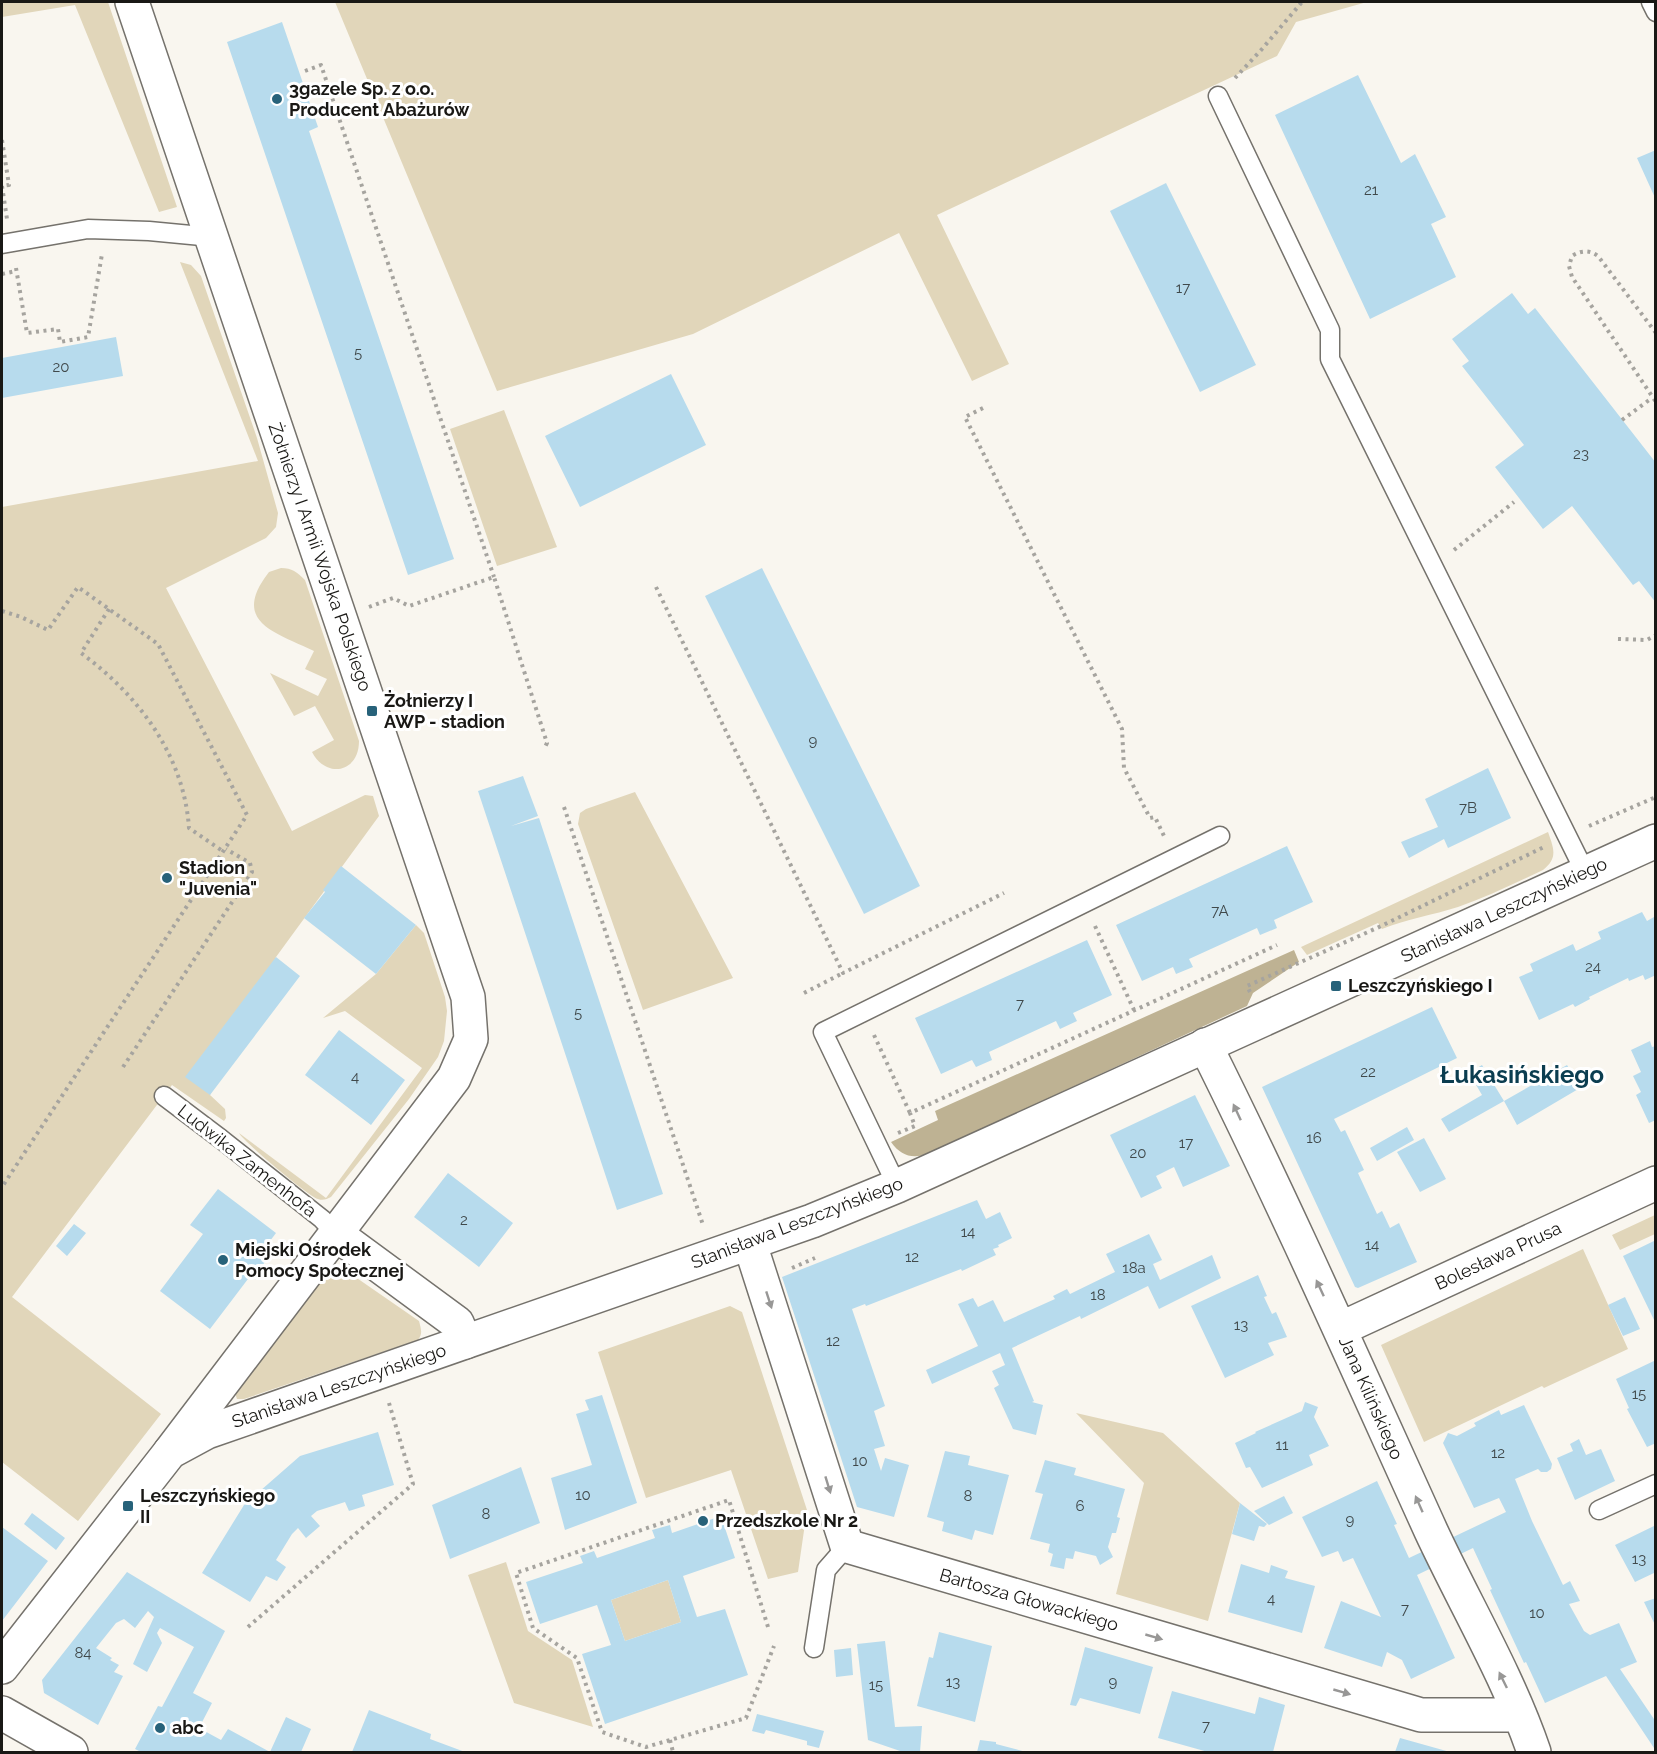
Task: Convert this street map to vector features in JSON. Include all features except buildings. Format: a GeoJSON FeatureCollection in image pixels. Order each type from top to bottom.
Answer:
{"type":"FeatureCollection","features":[{"type":"Feature","properties":{"kind":"street","name":"Żołnierzy I Armii Wojska Polskiego"},"geometry":{"type":"LineString","coordinates":[[132,2],[468,997],[471,1040],[454,1078],[170,1452]]}},
{"type":"Feature","properties":{"kind":"street","name":"Stanisława Leszczyńskiego"},"geometry":{"type":"LineString","coordinates":[[2,1666],[170,1452],[207,1432],[750,1244],[897,1186],[1656,841]]}},
{"type":"Feature","properties":{"kind":"street","name":"Jana Kilińskiego"},"geometry":{"type":"LineString","coordinates":[[1205,1045],[1340,1329],[1442,1554],[1520,1715],[1534,1752]]}},
{"type":"Feature","properties":{"kind":"street","name":"Bolesława Prusa"},"geometry":{"type":"LineString","coordinates":[[1340,1329],[1656,1183]]}},
{"type":"Feature","properties":{"kind":"street","name":"Ludwika Zamenhofa"},"geometry":{"type":"LineString","coordinates":[[336,1234],[456,1323],[465,1342]]}},
{"type":"Feature","properties":{"kind":"street"},"geometry":{"type":"LineString","coordinates":[[750,1244],[847,1546]]}},
{"type":"Feature","properties":{"kind":"street","name":"Bartosza Głowackiego"},"geometry":{"type":"LineString","coordinates":[[847,1546],[1421,1715],[1520,1715]]}},
{"type":"Feature","properties":{"kind":"street"},"geometry":{"type":"LineString","coordinates":[[2,1713],[43,1744],[71,1752]]}},
{"type":"Feature","properties":{"kind":"lane"},"geometry":{"type":"LineString","coordinates":[[1651,2],[1656,12]]}},
{"type":"Feature","properties":{"kind":"lane"},"geometry":{"type":"LineString","coordinates":[[1218,96],[1330,330],[1329,359],[1585,872]]}},
{"type":"Feature","properties":{"kind":"lane"},"geometry":{"type":"LineString","coordinates":[[6,243],[88,229],[148,231],[212,237]]}},
{"type":"Feature","properties":{"kind":"lane"},"geometry":{"type":"LineString","coordinates":[[897,1186],[823,1032],[1220,836]]}},
{"type":"Feature","properties":{"kind":"lane","name":"Ludwika Zamenhofa"},"geometry":{"type":"LineString","coordinates":[[164,1096],[322,1219],[336,1234]]}},
{"type":"Feature","properties":{"kind":"lane"},"geometry":{"type":"LineString","coordinates":[[1599,1510],[1656,1484]]}},
{"type":"Feature","properties":{"kind":"lane"},"geometry":{"type":"LineString","coordinates":[[814,1648],[826,1570],[847,1546]]}},
{"type":"Feature","properties":{"kind":"path"},"geometry":{"type":"LineString","coordinates":[[1218,96],[1302,2]]}},
{"type":"Feature","properties":{"kind":"path"},"geometry":{"type":"LineString","coordinates":[[305,71],[321,66],[494,577],[547,743],[544,749]]}},
{"type":"Feature","properties":{"kind":"path"},"geometry":{"type":"LineString","coordinates":[[2,140],[9,185],[2,186],[6,243],[16,271],[27,333],[58,328],[60,342],[88,337],[103,249]]}},
{"type":"Feature","properties":{"kind":"path"},"geometry":{"type":"LineString","coordinates":[[1622,420],[1654,400],[1572,277],[1569,266],[1572,256],[1582,251],[1598,256],[1656,333]]}},
{"type":"Feature","properties":{"kind":"path"},"geometry":{"type":"LineString","coordinates":[[2,274],[16,271]]}},
{"type":"Feature","properties":{"kind":"path"},"geometry":{"type":"LineString","coordinates":[[983,408],[965,417],[1122,729],[1124,768],[1150,818],[1155,817],[1176,858]]}},
{"type":"Feature","properties":{"kind":"path"},"geometry":{"type":"LineString","coordinates":[[1433,567],[1514,502]]}},
{"type":"Feature","properties":{"kind":"path"},"geometry":{"type":"LineString","coordinates":[[360,610],[393,598],[409,606],[494,577]]}},
{"type":"Feature","properties":{"kind":"path"},"geometry":{"type":"LineString","coordinates":[[2,611],[48,630],[78,587],[158,644],[247,815],[2,1187]]}},
{"type":"Feature","properties":{"kind":"path"},"geometry":{"type":"LineString","coordinates":[[656,587],[843,973]]}},
{"type":"Feature","properties":{"kind":"path"},"geometry":{"type":"LineString","coordinates":[[109,609],[81,653],[121,685],[152,725],[176,770],[184,794],[189,828],[225,851],[250,863],[252,872],[123,1067]]}},
{"type":"Feature","properties":{"kind":"path"},"geometry":{"type":"LineString","coordinates":[[1617,639],[1647,640],[1656,635]]}},
{"type":"Feature","properties":{"kind":"path"},"geometry":{"type":"LineString","coordinates":[[1377,928],[1568,836],[1656,797]]}},
{"type":"Feature","properties":{"kind":"path"},"geometry":{"type":"LineString","coordinates":[[564,807],[703,1225]]}},
{"type":"Feature","properties":{"kind":"path"},"geometry":{"type":"LineString","coordinates":[[804,993],[1004,894]]}},
{"type":"Feature","properties":{"kind":"path"},"geometry":{"type":"LineString","coordinates":[[1093,920],[1134,1010]]}},
{"type":"Feature","properties":{"kind":"path"},"geometry":{"type":"LineString","coordinates":[[876,1143],[915,1126],[909,1113],[1277,945]]}},
{"type":"Feature","properties":{"kind":"path"},"geometry":{"type":"LineString","coordinates":[[248,1627],[413,1484],[388,1402]]}},
{"type":"Feature","properties":{"kind":"path"},"geometry":{"type":"LineString","coordinates":[[768,1627],[729,1500],[516,1574],[533,1628],[577,1658],[602,1732],[646,1747],[746,1718],[774,1646]]}},
{"type":"Feature","properties":{"kind":"path"},"geometry":{"type":"LineString","coordinates":[[670,1740],[673,1752]]}},
{"type":"Feature","properties":{"kind":"shaded area"},"geometry":{"type":"Polygon","coordinates":[[[2,2],[108,2],[177,207],[159,212],[75,5],[2,17],[2,2]]]}},
{"type":"Feature","properties":{"kind":"shaded area"},"geometry":{"type":"Polygon","coordinates":[[[335,2],[1367,2],[1296,22],[1277,56],[937,215],[1009,364],[972,381],[899,233],[693,334],[497,391],[335,2]]]}},
{"type":"Feature","properties":{"kind":"shaded area","name":"Stadion \"Juvenia\""},"geometry":{"type":"Polygon","coordinates":[[[180,262],[191,265],[201,276],[257,438],[278,513],[276,527],[266,538],[166,588],[292,831],[365,795],[373,796],[379,816],[276,957],[210,1095],[225,1109],[224,1121],[172,1085],[12,1297],[161,1414],[78,1521],[2,1462],[2,507],[258,461],[180,262]]]}},
{"type":"Feature","properties":{"kind":"shaded area"},"geometry":{"type":"Polygon","coordinates":[[[504,410],[557,547],[497,566],[450,429],[504,410]]]}},
{"type":"Feature","properties":{"kind":"shaded area"},"geometry":{"type":"Polygon","coordinates":[[[281,568],[294,571],[305,580],[359,741],[358,752],[354,760],[341,769],[325,766],[312,752],[334,740],[315,706],[294,716],[270,673],[318,696],[327,679],[305,669],[314,651],[272,631],[256,614],[254,603],[258,589],[269,572],[281,568]]]}},
{"type":"Feature","properties":{"kind":"shaded area"},"geometry":{"type":"Polygon","coordinates":[[[635,792],[733,978],[643,1010],[578,824],[580,813],[586,809],[635,792]]]}},
{"type":"Feature","properties":{"kind":"shaded area"},"geometry":{"type":"Polygon","coordinates":[[[1548,832],[1553,857],[1548,866],[1511,885],[1458,907],[1382,929],[1378,923],[1307,955],[1301,947],[1548,832]]]}},
{"type":"Feature","properties":{"kind":"shaded area"},"geometry":{"type":"Polygon","coordinates":[[[416,925],[424,933],[445,997],[447,1011],[444,1041],[438,1057],[409,1099],[331,1197],[323,1200],[318,1199],[276,1168],[239,1133],[326,1198],[422,1068],[345,1011],[323,1018],[376,974],[416,925]]]}},
{"type":"Feature","properties":{"kind":"shaded area"},"geometry":{"type":"Polygon","coordinates":[[[1294,950],[1299,962],[1253,993],[1247,1006],[928,1154],[907,1155],[891,1142],[938,1120],[935,1111],[1294,950]]]}},
{"type":"Feature","properties":{"kind":"shaded area"},"geometry":{"type":"Polygon","coordinates":[[[1655,1215],[1655,1234],[1620,1250],[1612,1235],[1655,1215]]]}},
{"type":"Feature","properties":{"kind":"shaded area"},"geometry":{"type":"Polygon","coordinates":[[[1583,1249],[1628,1349],[1544,1388],[1542,1386],[1424,1442],[1381,1345],[1583,1249]]]}},
{"type":"Feature","properties":{"kind":"shaded area"},"geometry":{"type":"Polygon","coordinates":[[[338,1265],[419,1321],[420,1338],[244,1399],[237,1399],[235,1393],[329,1268],[338,1265]]]}},
{"type":"Feature","properties":{"kind":"shaded area"},"geometry":{"type":"Polygon","coordinates":[[[730,1306],[742,1312],[807,1510],[798,1572],[768,1579],[731,1470],[646,1498],[598,1352],[730,1306]]]}},
{"type":"Feature","properties":{"kind":"shaded area"},"geometry":{"type":"Polygon","coordinates":[[[1076,1413],[1163,1433],[1240,1503],[1208,1621],[1116,1594],[1144,1483],[1076,1413]]]}},
{"type":"Feature","properties":{"kind":"shaded area"},"geometry":{"type":"Polygon","coordinates":[[[506,1562],[528,1631],[572,1660],[593,1727],[514,1703],[468,1575],[506,1562]]]}},
{"type":"Feature","properties":{"kind":"shaded area"},"geometry":{"type":"Polygon","coordinates":[[[668,1580],[681,1622],[625,1641],[611,1600],[668,1580]]]}},
{"type":"Feature","properties":{"kind":"place","name":"3gazele Sp. z o.o. Producent Abażurów"},"geometry":{"type":"Point","coordinates":[277,99]}},
{"type":"Feature","properties":{"kind":"place","name":"Żołnierzy I AWP - stadion"},"geometry":{"type":"Point","coordinates":[372,711]}},
{"type":"Feature","properties":{"kind":"place","name":"Stadion \"Juvenia\""},"geometry":{"type":"Point","coordinates":[167,878]}},
{"type":"Feature","properties":{"kind":"place","name":"Leszczyńskiego I"},"geometry":{"type":"Point","coordinates":[1336,986]}},
{"type":"Feature","properties":{"kind":"place","name":"Miejski Ośrodek Pomocy Społecznej"},"geometry":{"type":"Point","coordinates":[223,1260]}},
{"type":"Feature","properties":{"kind":"place","name":"Leszczyńskiego II"},"geometry":{"type":"Point","coordinates":[128,1506]}},
{"type":"Feature","properties":{"kind":"place","name":"Przedszkole Nr 2"},"geometry":{"type":"Point","coordinates":[703,1521]}},
{"type":"Feature","properties":{"kind":"place","name":"abc"},"geometry":{"type":"Point","coordinates":[160,1728]}},
{"type":"Feature","properties":{"kind":"district","name":"Łukasińskiego"},"geometry":{"type":"Point","coordinates":[1522,1075]}}]}
